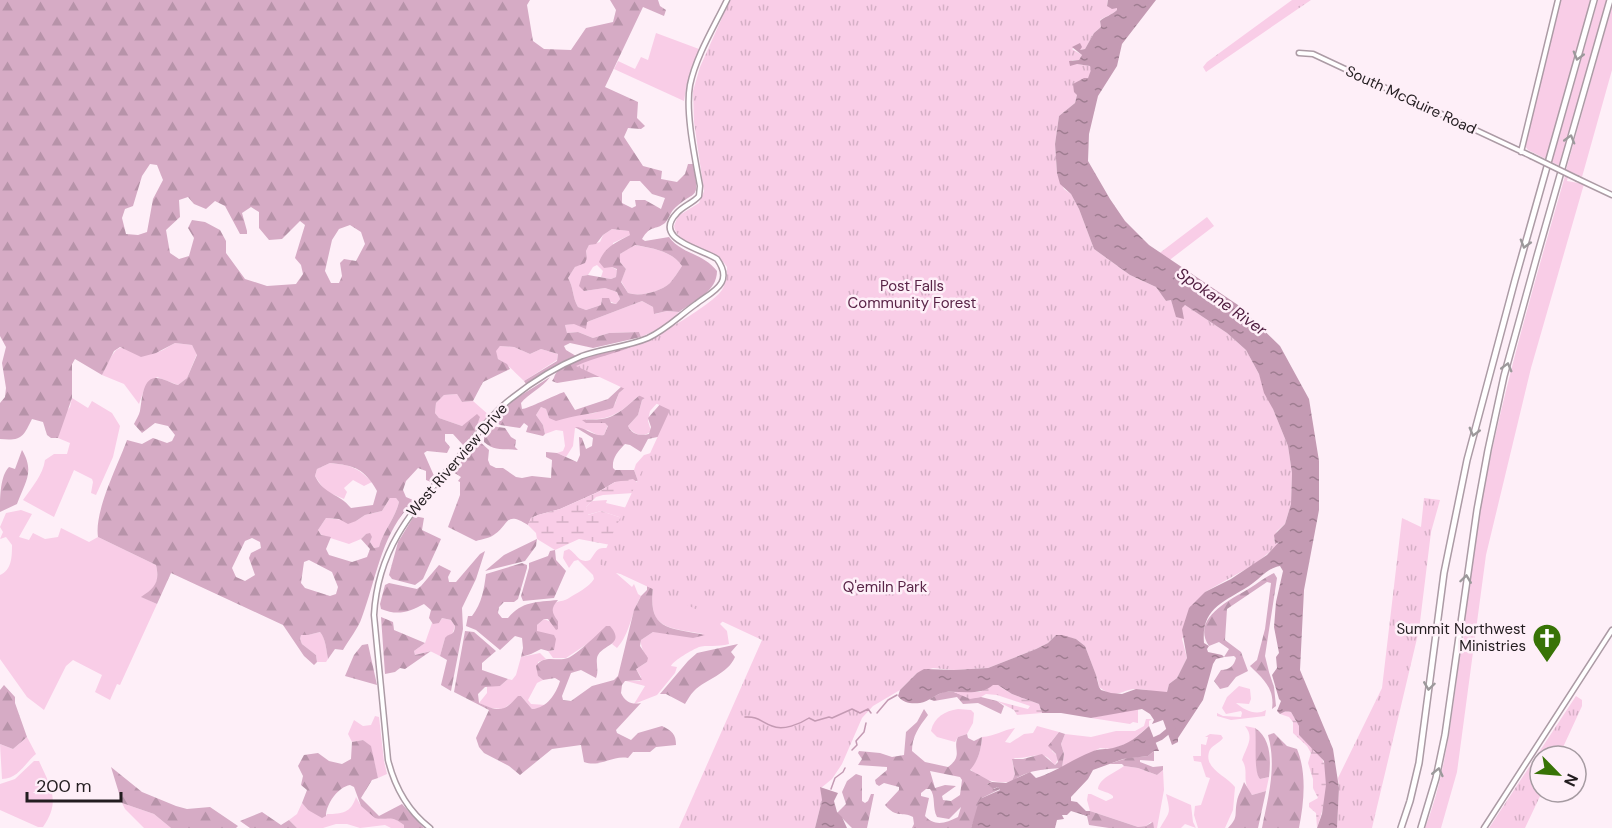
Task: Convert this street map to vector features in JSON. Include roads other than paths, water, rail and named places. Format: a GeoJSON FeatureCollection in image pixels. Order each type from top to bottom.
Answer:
{"type":"FeatureCollection","features":[{"type":"Feature","properties":{"kind":"highway"},"geometry":{"type":"LineString","coordinates":[[1401,828],[1419,763],[1444,573],[1467,460],[1594,0]]}},
{"type":"Feature","properties":{"kind":"highway"},"geometry":{"type":"LineString","coordinates":[[1421,828],[1436,778],[1445,735],[1470,555],[1488,450],[1504,376],[1610,0]]}},
{"type":"Feature","properties":{"kind":"street","name":"West Riverview Drive"},"geometry":{"type":"LineString","coordinates":[[430,828],[404,801],[394,782],[388,760],[374,615],[375,597],[384,561],[396,536],[413,511],[511,398],[575,360],[596,352],[635,343],[661,331],[718,289],[723,277],[721,264],[712,255],[682,243],[672,235],[670,228],[676,213],[699,196],[700,186],[689,105],[690,85],[699,59],[727,0]]}},
{"type":"Feature","properties":{"kind":"street"},"geometry":{"type":"LineString","coordinates":[[1521,152],[1558,0]]}},
{"type":"Feature","properties":{"kind":"street","name":"South McGuire Road"},"geometry":{"type":"LineString","coordinates":[[1299,53],[1313,54],[1612,195]]}},
{"type":"Feature","properties":{"kind":"street"},"geometry":{"type":"LineString","coordinates":[[1484,828],[1612,630]]}},
{"type":"Feature","properties":{"kind":"water","name":"Spokane River"},"geometry":{"type":"Polygon","coordinates":[[[1108,0],[1156,0],[1122,44],[1117,66],[1098,96],[1089,134],[1088,161],[1125,221],[1149,245],[1238,305],[1280,346],[1309,399],[1319,461],[1319,510],[1304,590],[1300,670],[1333,749],[1339,788],[1337,828],[1317,828],[1322,814],[1326,785],[1324,761],[1299,735],[1299,726],[1291,712],[1286,711],[1280,714],[1277,711],[1281,701],[1272,675],[1277,668],[1276,657],[1279,653],[1274,627],[1276,602],[1283,571],[1280,566],[1267,571],[1249,586],[1216,607],[1210,614],[1204,631],[1204,643],[1209,646],[1208,652],[1224,657],[1216,659],[1213,664],[1203,700],[1178,738],[1178,742],[1172,745],[1163,720],[1152,724],[1154,720],[1150,714],[1142,709],[1091,718],[1061,713],[1042,713],[1039,704],[1012,694],[998,685],[977,692],[946,692],[920,703],[908,702],[898,696],[900,690],[924,669],[988,668],[1036,649],[1048,643],[1056,635],[1076,639],[1085,646],[1101,690],[1122,694],[1136,689],[1167,692],[1169,684],[1177,678],[1187,658],[1182,630],[1189,608],[1205,592],[1231,579],[1267,555],[1279,542],[1275,544],[1274,535],[1285,524],[1291,504],[1292,473],[1288,446],[1264,393],[1259,374],[1246,350],[1227,333],[1185,305],[1182,308],[1184,319],[1176,317],[1171,300],[1166,301],[1156,287],[1130,275],[1094,249],[1079,209],[1071,194],[1060,184],[1055,144],[1059,116],[1075,103],[1077,95],[1073,84],[1088,78],[1091,70],[1090,66],[1077,64],[1070,66],[1069,61],[1079,60],[1082,55],[1072,47],[1080,43],[1082,47],[1080,50],[1085,49],[1094,33],[1101,27],[1100,21],[1117,10],[1117,8],[1112,9],[1107,6],[1108,0]]]}},
{"type":"Feature","properties":{"kind":"water"},"geometry":{"type":"Polygon","coordinates":[[[1149,726],[1159,751],[1154,751],[1148,756],[1123,759],[1093,770],[1088,779],[1071,797],[1071,801],[1077,802],[1086,811],[1090,811],[1090,815],[1071,811],[1067,815],[1062,815],[1064,819],[1057,820],[1055,828],[971,828],[979,801],[1000,790],[998,787],[993,789],[987,784],[1006,783],[1030,772],[1036,778],[1094,751],[1124,744],[1137,737],[1149,726]]]}},
{"type":"Feature","properties":{"kind":"water"},"geometry":{"type":"Polygon","coordinates":[[[820,787],[838,793],[834,801],[837,812],[847,828],[815,828],[822,800],[820,787]]]}},
{"type":"Feature","properties":{"kind":"waterway"},"geometry":{"type":"LineString","coordinates":[[877,713],[888,700],[897,695]]}},
{"type":"Feature","properties":{"kind":"waterway"},"geometry":{"type":"LineString","coordinates":[[745,717],[756,718],[781,728],[809,718],[815,721],[832,718],[852,709],[860,713],[868,709],[871,713]]}},
{"type":"Feature","properties":{"kind":"waterway"},"geometry":{"type":"LineString","coordinates":[[852,750],[864,732],[866,723]]}},
{"type":"Feature","properties":{"kind":"waterway"},"geometry":{"type":"LineString","coordinates":[[1148,743],[1161,737],[1172,728]]}},
{"type":"Feature","properties":{"kind":"waterway"},"geometry":{"type":"LineString","coordinates":[[831,789],[835,778],[845,768]]}},
{"type":"Feature","properties":{"kind":"place","name":"Summit Northwest Ministries"},"geometry":{"type":"Point","coordinates":[1547,664]}},
{"type":"Feature","properties":{"kind":"park label","name":"Post Falls Community Forest"},"geometry":{"type":"Point","coordinates":[912,294]}},
{"type":"Feature","properties":{"kind":"park label","name":"Q'emiln Park"},"geometry":{"type":"Point","coordinates":[885,587]}}]}
